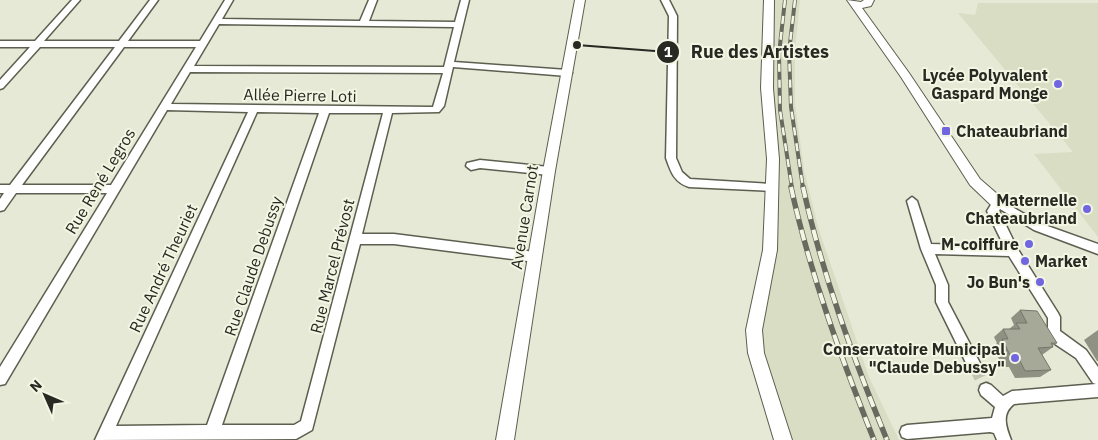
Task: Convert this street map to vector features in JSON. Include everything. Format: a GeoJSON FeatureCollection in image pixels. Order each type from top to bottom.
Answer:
{"type":"FeatureCollection","features":[{"type":"Feature","properties":{"kind":"street"},"geometry":{"type":"LineString","coordinates":[[0,86],[76,0]]}},
{"type":"Feature","properties":{"kind":"street"},"geometry":{"type":"LineString","coordinates":[[0,207],[154,0]]}},
{"type":"Feature","properties":{"kind":"street","name":"Rue René Legros"},"geometry":{"type":"LineString","coordinates":[[0,379],[228,0]]}},
{"type":"Feature","properties":{"kind":"street"},"geometry":{"type":"LineString","coordinates":[[364,22],[373,0]]}},
{"type":"Feature","properties":{"kind":"street"},"geometry":{"type":"LineString","coordinates":[[449,67],[465,0]]}},
{"type":"Feature","properties":{"kind":"street","name":"Avenue Carnot"},"geometry":{"type":"LineString","coordinates":[[505,440],[549,171],[580,0]]}},
{"type":"Feature","properties":{"kind":"street"},"geometry":{"type":"LineString","coordinates":[[665,0],[673,16],[671,158],[678,176],[682,180],[689,182],[771,188]]}},
{"type":"Feature","properties":{"kind":"street"},"geometry":{"type":"LineString","coordinates":[[769,0],[767,88],[774,158],[771,188],[770,250],[754,338],[756,353],[783,440]]}},
{"type":"Feature","properties":{"kind":"street"},"geometry":{"type":"LineString","coordinates":[[852,1],[859,5],[880,0]]}},
{"type":"Feature","properties":{"kind":"street"},"geometry":{"type":"LineString","coordinates":[[852,1],[975,182],[998,203],[1038,227],[1098,249]]}},
{"type":"Feature","properties":{"kind":"street"},"geometry":{"type":"LineString","coordinates":[[868,2],[867,15],[870,25]]}},
{"type":"Feature","properties":{"kind":"street"},"geometry":{"type":"LineString","coordinates":[[216,21],[459,25]]}},
{"type":"Feature","properties":{"kind":"street"},"geometry":{"type":"LineString","coordinates":[[0,44],[203,44]]}},
{"type":"Feature","properties":{"kind":"street"},"geometry":{"type":"LineString","coordinates":[[187,69],[449,67],[567,73]]}},
{"type":"Feature","properties":{"kind":"street","name":"Allée Pierre Loti"},"geometry":{"type":"LineString","coordinates":[[164,107],[388,111],[436,110],[439,106],[449,67]]}},
{"type":"Feature","properties":{"kind":"street","name":"Rue André Theuriet"},"geometry":{"type":"LineString","coordinates":[[103,436],[254,109]]}},
{"type":"Feature","properties":{"kind":"street","name":"Rue Claude Debussy"},"geometry":{"type":"LineString","coordinates":[[212,432],[325,110]]}},
{"type":"Feature","properties":{"kind":"street","name":"Rue Marcel Prévost"},"geometry":{"type":"LineString","coordinates":[[249,436],[296,432],[304,429],[309,421],[388,111]]}},
{"type":"Feature","properties":{"kind":"street"},"geometry":{"type":"LineString","coordinates":[[471,166],[480,164],[549,171]]}},
{"type":"Feature","properties":{"kind":"street"},"geometry":{"type":"LineString","coordinates":[[0,189],[114,189]]}},
{"type":"Feature","properties":{"kind":"street"},"geometry":{"type":"LineString","coordinates":[[912,201],[927,248],[942,285],[942,302],[975,367]]}},
{"type":"Feature","properties":{"kind":"street"},"geometry":{"type":"LineString","coordinates":[[998,203],[993,211],[1012,251],[1054,317],[1054,334],[1081,354],[1098,378]]}},
{"type":"Feature","properties":{"kind":"street"},"geometry":{"type":"LineString","coordinates":[[355,239],[394,239],[535,257]]}},
{"type":"Feature","properties":{"kind":"street"},"geometry":{"type":"LineString","coordinates":[[927,248],[1012,251]]}},
{"type":"Feature","properties":{"kind":"street"},"geometry":{"type":"LineString","coordinates":[[986,390],[1002,405]]}},
{"type":"Feature","properties":{"kind":"street"},"geometry":{"type":"LineString","coordinates":[[1001,433],[998,419],[1002,405],[1012,398],[1098,390]]}},
{"type":"Feature","properties":{"kind":"street"},"geometry":{"type":"LineString","coordinates":[[907,432],[990,425],[1001,433]]}},
{"type":"Feature","properties":{"kind":"street"},"geometry":{"type":"LineString","coordinates":[[103,436],[212,432],[249,436]]}},
{"type":"Feature","properties":{"kind":"shaded area"},"geometry":{"type":"Polygon","coordinates":[[[773,0],[800,0],[795,51],[795,104],[804,170],[818,227],[869,377],[899,440],[789,440],[757,339],[774,120],[771,42],[773,0]]]}},
{"type":"Feature","properties":{"kind":"shaded area","name":"Lycée Polyvalent Gaspard Monge"},"geometry":{"type":"Polygon","coordinates":[[[978,3],[1098,3],[1098,237],[1034,154],[1073,152],[958,13],[975,15],[978,3]]]}},
{"type":"Feature","properties":{"kind":"building"},"geometry":{"type":"Polygon","coordinates":[[[1020,310],[1037,311],[1057,343],[1051,343],[1053,347],[1038,348],[1051,370],[1025,371],[1019,359],[1012,359],[1002,339],[1008,339],[1003,329],[1020,329],[1016,323],[1027,323],[1020,310]]]}},
{"type":"Feature","properties":{"kind":"tunnel"},"geometry":{"type":"LineString","coordinates":[[975,367],[986,390]]}},
{"type":"Feature","properties":{"kind":"railway"},"geometry":{"type":"LineString","coordinates":[[785,0],[779,54],[780,110],[792,188]]}},
{"type":"Feature","properties":{"kind":"railway"},"geometry":{"type":"LineString","coordinates":[[795,0],[789,52],[791,107],[803,188]]}},
{"type":"Feature","properties":{"kind":"railway"},"geometry":{"type":"LineString","coordinates":[[791,187],[807,252],[827,315],[874,440]]}},
{"type":"Feature","properties":{"kind":"railway"},"geometry":{"type":"LineString","coordinates":[[803,187],[819,252],[839,315],[887,440]]}},
{"type":"Feature","properties":{"kind":"place","name":"Rue des Artistes"},"geometry":{"type":"Point","coordinates":[577,45]}},
{"type":"Feature","properties":{"kind":"place","name":"Lycée Polyvalent Gaspard Monge"},"geometry":{"type":"Point","coordinates":[1058,84]}},
{"type":"Feature","properties":{"kind":"place","name":"Chateaubriand"},"geometry":{"type":"Point","coordinates":[946,131]}},
{"type":"Feature","properties":{"kind":"place","name":"Maternelle Chateaubriand"},"geometry":{"type":"Point","coordinates":[1087,209]}},
{"type":"Feature","properties":{"kind":"place","name":"M-coiffure"},"geometry":{"type":"Point","coordinates":[1029,244]}},
{"type":"Feature","properties":{"kind":"place","name":"Market"},"geometry":{"type":"Point","coordinates":[1025,261]}},
{"type":"Feature","properties":{"kind":"place","name":"Jo Bun's"},"geometry":{"type":"Point","coordinates":[1040,282]}},
{"type":"Feature","properties":{"kind":"place","name":"Conservatoire Municipal \"Claude Debussy\""},"geometry":{"type":"Point","coordinates":[1015,358]}}]}
